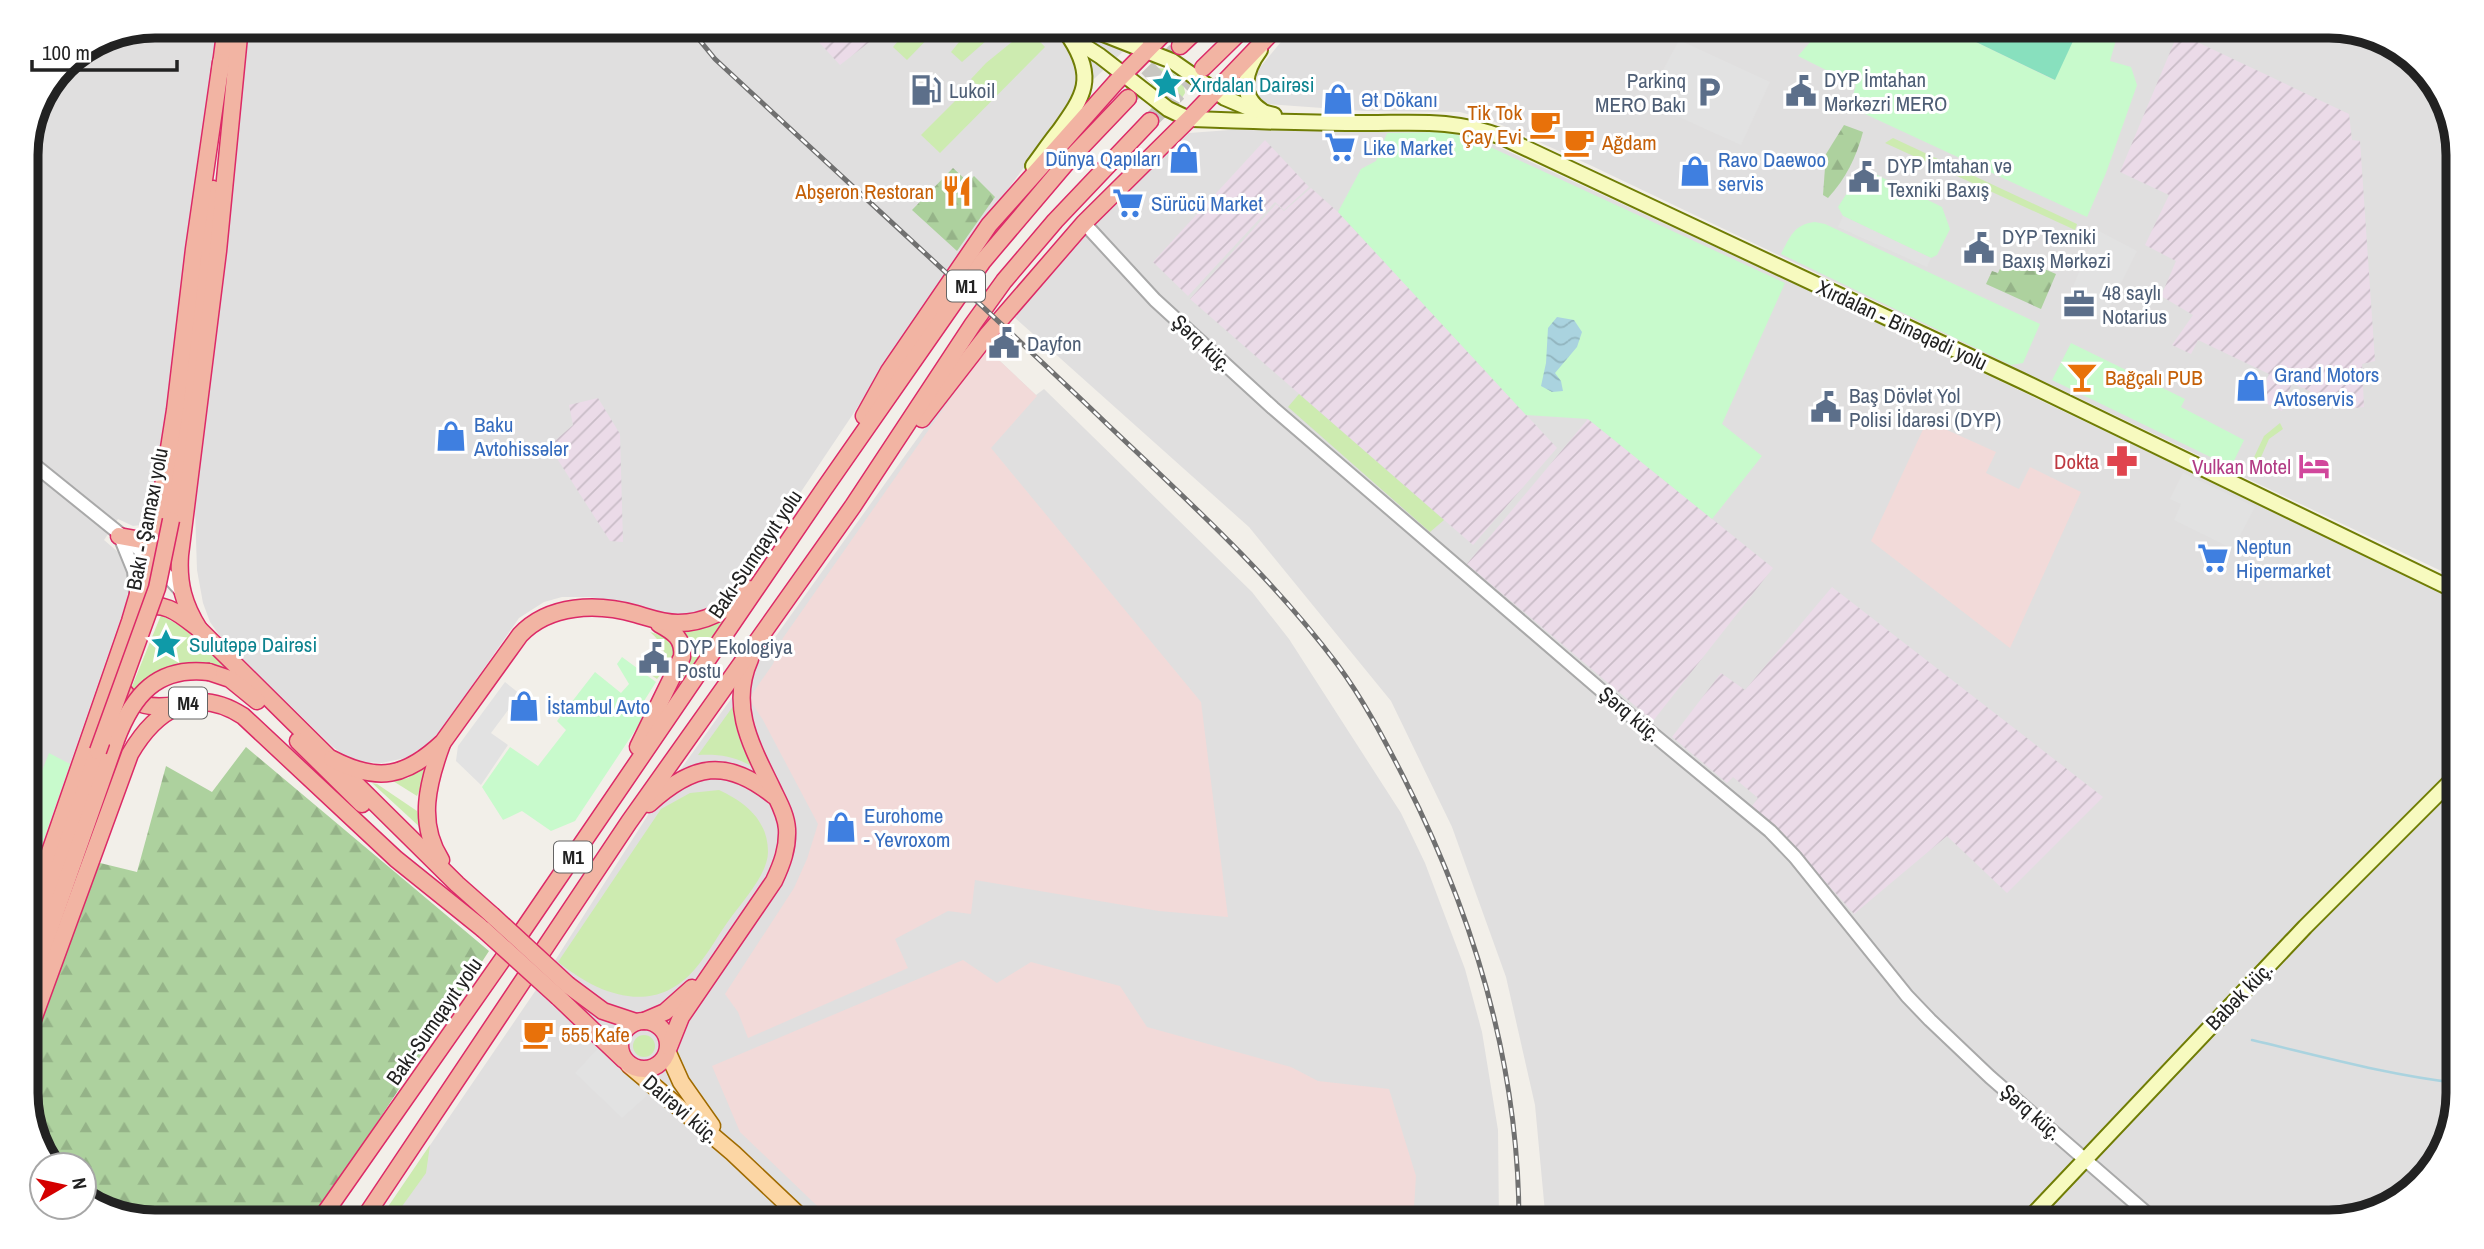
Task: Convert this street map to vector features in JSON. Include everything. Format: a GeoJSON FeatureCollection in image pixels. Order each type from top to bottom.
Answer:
{"type":"FeatureCollection","features":[{"type":"Feature","properties":{"kind":"highway","name":"Bakı - Şamaxı yolu"},"geometry":{"type":"LineString","coordinates":[[39,883],[130,621],[155,537],[176,410],[194,249],[224,38]]}},
{"type":"Feature","properties":{"kind":"highway","name":"Bakı - Şamaxı yolu"},"geometry":{"type":"LineString","coordinates":[[181,592],[180,544],[217,265],[239,38]]}},
{"type":"Feature","properties":{"kind":"highway"},"geometry":{"type":"LineString","coordinates":[[824,489],[889,372],[989,225],[1159,38]]}},
{"type":"Feature","properties":{"kind":"highway"},"geometry":{"type":"LineString","coordinates":[[1180,46],[1188,38]]}},
{"type":"Feature","properties":{"kind":"highway"},"geometry":{"type":"LineString","coordinates":[[1203,68],[1234,38]]}},
{"type":"Feature","properties":{"kind":"highway"},"geometry":{"type":"LineString","coordinates":[[853,506],[988,334],[1084,223],[1267,38]]}},
{"type":"Feature","properties":{"kind":"highway","name":"Bakı - Şamaxı yolu"},"geometry":{"type":"LineString","coordinates":[[39,928],[162,572],[177,484],[205,261],[214,178],[221,62]]}},
{"type":"Feature","properties":{"kind":"highway","name":"Bakı-Sumqayıt yolu"},"geometry":{"type":"LineString","coordinates":[[327,1210],[983,261],[1068,162],[1128,98]]}},
{"type":"Feature","properties":{"kind":"highway","name":"M1"},"geometry":{"type":"LineString","coordinates":[[370,1210],[629,822],[853,506],[973,324],[1004,281],[1055,221],[1150,121]]}},
{"type":"Feature","properties":{"kind":"highway"},"geometry":{"type":"LineString","coordinates":[[119,536],[141,540],[155,537],[156,550],[164,555],[175,552],[180,544]]}},
{"type":"Feature","properties":{"kind":"highway"},"geometry":{"type":"LineString","coordinates":[[332,759],[354,770],[378,774],[410,766],[429,755],[443,742],[520,635],[535,621],[555,613],[589,607],[685,623],[714,616],[739,599],[781,553]]}},
{"type":"Feature","properties":{"kind":"highway"},"geometry":{"type":"LineString","coordinates":[[181,592],[199,629]]}},
{"type":"Feature","properties":{"kind":"highway"},"geometry":{"type":"LineString","coordinates":[[130,621],[139,610],[157,605],[171,609],[199,629],[457,884],[488,922],[563,991],[628,1064],[642,1070],[655,1068],[660,1064],[676,1027],[712,969],[774,881],[783,861],[787,825],[749,740],[741,706],[741,689],[746,667],[761,634]]}},
{"type":"Feature","properties":{"kind":"highway"},"geometry":{"type":"LineString","coordinates":[[597,823],[655,715],[682,657],[679,638],[650,619]]}},
{"type":"Feature","properties":{"kind":"highway"},"geometry":{"type":"LineString","coordinates":[[118,656],[118,682],[128,698],[146,706],[156,707],[188,703]]}},
{"type":"Feature","properties":{"kind":"highway"},"geometry":{"type":"LineString","coordinates":[[39,961],[130,706],[155,682],[183,673],[209,672],[243,687],[415,854],[443,877],[457,884]]}},
{"type":"Feature","properties":{"kind":"highway","name":"M4"},"geometry":{"type":"LineString","coordinates":[[39,1003],[130,754],[138,739],[156,720],[188,703],[210,701],[222,704],[243,716],[396,859],[488,922]]}},
{"type":"Feature","properties":{"kind":"highway"},"geometry":{"type":"LineString","coordinates":[[443,742],[429,785],[426,812],[430,839],[457,884]]}},
{"type":"Feature","properties":{"kind":"highway"},"geometry":{"type":"LineString","coordinates":[[629,822],[671,785],[683,777],[704,771],[738,773],[758,783],[777,799]]}},
{"type":"Feature","properties":{"kind":"highway"},"geometry":{"type":"LineString","coordinates":[[628,1064],[620,1048],[620,1039],[629,1026],[657,1016],[675,1005],[712,969]]}},
{"type":"Feature","properties":{"kind":"highway"},"geometry":{"type":"LineString","coordinates":[[563,991],[603,1011],[652,1022],[665,1032],[668,1050]]}},
{"type":"Feature","properties":{"kind":"main road"},"geometry":{"type":"LineString","coordinates":[[989,225],[1082,97],[1085,85],[1083,61],[1069,38]]}},
{"type":"Feature","properties":{"kind":"main road"},"geometry":{"type":"LineString","coordinates":[[1073,38],[1168,109],[1189,118],[1310,122]]}},
{"type":"Feature","properties":{"kind":"main road"},"geometry":{"type":"LineString","coordinates":[[1115,38],[1172,61],[1235,103],[1310,122]]}},
{"type":"Feature","properties":{"kind":"main road"},"geometry":{"type":"LineString","coordinates":[[1266,113],[1251,103],[1246,89],[1246,78],[1256,55],[1269,38]]}},
{"type":"Feature","properties":{"kind":"main road","name":"Xırdalan - Binəqədi yolu"},"geometry":{"type":"LineString","coordinates":[[1310,122],[1446,122],[1478,128],[1502,137],[2022,381],[2445,586]]}},
{"type":"Feature","properties":{"kind":"main road","name":"Babək küç."},"geometry":{"type":"LineString","coordinates":[[2037,1210],[2305,927],[2446,786]]}},
{"type":"Feature","properties":{"kind":"main road","name":"Dairəvi küç."},"geometry":{"type":"LineString","coordinates":[[668,1050],[688,1094],[733,1153]]}},
{"type":"Feature","properties":{"kind":"main road","name":"Dairəvi küç."},"geometry":{"type":"LineString","coordinates":[[628,1064],[733,1153],[793,1210]]}},
{"type":"Feature","properties":{"kind":"street","name":"Şərq küç."},"geometry":{"type":"LineString","coordinates":[[1084,223],[1155,300],[1273,408],[1776,838],[1930,1020],[1990,1077],[2143,1210]]}},
{"type":"Feature","properties":{"kind":"street"},"geometry":{"type":"LineString","coordinates":[[39,469],[119,536],[150,558],[167,573],[181,592]]}},
{"type":"Feature","properties":{"kind":"street"},"geometry":{"type":"LineString","coordinates":[[119,536],[134,571],[136,603]]}},
{"type":"Feature","properties":{"kind":"shaded area"},"geometry":{"type":"Polygon","coordinates":[[[216,38],[156,490],[148,519],[141,525],[133,526],[118,519],[104,540],[118,552],[126,566],[130,581],[126,603],[39,853],[39,148],[42,125],[63,84],[97,54],[140,40],[216,38]]]}},
{"type":"Feature","properties":{"kind":"shaded area"},"geometry":{"type":"Polygon","coordinates":[[[245,38],[1137,38],[1077,95],[956,260],[730,598],[693,618],[660,615],[618,601],[590,597],[562,597],[544,602],[519,618],[441,730],[423,748],[405,758],[382,763],[365,762],[345,756],[333,747],[222,639],[210,622],[203,603],[197,570],[195,509],[231,194],[245,38]]]}},
{"type":"Feature","properties":{"kind":"shaded area"},"geometry":{"type":"Polygon","coordinates":[[[815,38],[875,38],[840,65],[815,38]]]}},
{"type":"Feature","properties":{"kind":"shaded area"},"geometry":{"type":"Polygon","coordinates":[[[1284,38],[2328,38],[2366,45],[2393,58],[2416,78],[2433,104],[2443,133],[2445,573],[1495,122],[1460,112],[1364,111],[1268,104],[1259,97],[1256,87],[1257,71],[1284,38]]]}},
{"type":"Feature","properties":{"kind":"shaded area"},"geometry":{"type":"Polygon","coordinates":[[[2176,38],[2189,38],[2349,114],[2352,140],[2360,141],[2375,361],[2362,364],[2364,407],[2348,409],[2292,383],[2282,411],[2258,399],[2269,374],[2198,340],[2191,354],[2172,345],[2193,315],[2161,296],[2176,261],[2145,245],[2169,195],[2120,172],[2176,38]]]}},
{"type":"Feature","properties":{"kind":"shaded area","name":"Parkinq MERO Bakı"},"geometry":{"type":"Polygon","coordinates":[[[1679,40],[1770,82],[1741,145],[1646,102],[1679,40]]]}},
{"type":"Feature","properties":{"kind":"shaded area"},"geometry":{"type":"Polygon","coordinates":[[[1448,129],[1490,143],[1783,278],[2445,593],[2446,1093],[2439,1131],[2426,1158],[2411,1176],[2387,1195],[2373,1202],[2359,1207],[2328,1210],[1545,1210],[1535,1105],[1506,977],[1452,827],[1391,701],[1249,527],[1014,317],[1109,206],[1189,133],[1230,130],[1448,129]]]}},
{"type":"Feature","properties":{"kind":"shaded area"},"geometry":{"type":"Polygon","coordinates":[[[1265,140],[1309,187],[1284,210],[1275,202],[1188,296],[1153,262],[1265,140]]]}},
{"type":"Feature","properties":{"kind":"shaded area"},"geometry":{"type":"Polygon","coordinates":[[[1311,188],[1338,212],[1557,448],[1473,545],[1190,299],[1276,204],[1284,211],[1311,188]]]}},
{"type":"Feature","properties":{"kind":"shaded area"},"geometry":{"type":"Polygon","coordinates":[[[1843,216],[1931,258],[1927,267],[1838,227],[1843,216]]]}},
{"type":"Feature","properties":{"kind":"shaded area"},"geometry":{"type":"Polygon","coordinates":[[[2097,230],[2137,251],[2104,318],[2093,313],[2097,303],[2071,291],[2097,230]]]}},
{"type":"Feature","properties":{"kind":"shaded area"},"geometry":{"type":"Polygon","coordinates":[[[982,348],[986,348],[1036,395],[1044,389],[1252,592],[1289,639],[1401,813],[1425,863],[1465,969],[1482,1032],[1498,1130],[1499,1210],[386,1210],[540,984],[648,815],[982,348]]]}},
{"type":"Feature","properties":{"kind":"shaded area"},"geometry":{"type":"Polygon","coordinates":[[[986,348],[1037,396],[991,448],[1201,702],[1228,917],[1159,911],[975,880],[971,914],[948,911],[895,939],[908,968],[748,1038],[738,1012],[725,994],[794,888],[818,824],[751,702],[752,694],[773,664],[783,638],[986,348]]]}},
{"type":"Feature","properties":{"kind":"shaded area"},"geometry":{"type":"Polygon","coordinates":[[[598,398],[620,434],[623,542],[610,541],[549,446],[573,425],[569,405],[598,398]]]}},
{"type":"Feature","properties":{"kind":"shaded area"},"geometry":{"type":"Polygon","coordinates":[[[1588,419],[1773,568],[1653,721],[1467,564],[1588,419]]]}},
{"type":"Feature","properties":{"kind":"shaded area"},"geometry":{"type":"Polygon","coordinates":[[[1927,421],[1996,452],[1986,473],[2019,489],[2030,467],[2081,492],[2010,648],[1871,541],[1927,421]]]}},
{"type":"Feature","properties":{"kind":"shaded area"},"geometry":{"type":"Polygon","coordinates":[[[2183,473],[2255,507],[2233,549],[2174,520],[2181,504],[2170,499],[2183,473]]]}},
{"type":"Feature","properties":{"kind":"shaded area"},"geometry":{"type":"Polygon","coordinates":[[[1832,587],[2103,797],[2007,893],[1947,836],[1854,914],[1790,842],[1752,806],[1758,798],[1733,777],[1727,783],[1672,737],[1721,673],[1745,690],[1832,587]]]}},
{"type":"Feature","properties":{"kind":"shaded area"},"geometry":{"type":"Polygon","coordinates":[[[505,682],[520,694],[491,733],[508,745],[481,785],[456,761],[458,746],[505,682]]]}},
{"type":"Feature","properties":{"kind":"shaded area"},"geometry":{"type":"Polygon","coordinates":[[[963,960],[997,983],[1031,962],[1120,986],[1147,1027],[1291,1067],[1318,1081],[1389,1089],[1416,1176],[1414,1210],[821,1210],[740,1132],[712,1066],[963,960]]]}},
{"type":"Feature","properties":{"kind":"shaded area"},"geometry":{"type":"Polygon","coordinates":[[[599,1047],[648,1095],[622,1118],[575,1073],[599,1047]]]}},
{"type":"Feature","properties":{"kind":"green space"},"geometry":{"type":"Polygon","coordinates":[[[901,38],[928,38],[907,60],[893,47],[901,38]]]}},
{"type":"Feature","properties":{"kind":"green space"},"geometry":{"type":"Polygon","coordinates":[[[962,38],[989,38],[962,62],[951,52],[962,38]]]}},
{"type":"Feature","properties":{"kind":"green space"},"geometry":{"type":"Polygon","coordinates":[[[1017,38],[1036,38],[1045,47],[940,153],[921,135],[971,85],[984,97],[987,95],[971,79],[1017,38]]]}},
{"type":"Feature","properties":{"kind":"green space"},"geometry":{"type":"Polygon","coordinates":[[[1814,38],[1968,38],[2054,80],[2074,38],[2117,38],[2110,61],[2131,67],[2137,85],[2106,173],[2087,217],[1850,107],[1856,85],[1798,56],[1814,38]]]}},
{"type":"Feature","properties":{"kind":"green space"},"geometry":{"type":"Polygon","coordinates":[[[1968,38],[2074,38],[2055,80],[1968,38]]]}},
{"type":"Feature","properties":{"kind":"green space","name":"Xırdalan Dairəsi"},"geometry":{"type":"Polygon","coordinates":[[[1158,68],[1172,72],[1179,79],[1185,93],[1180,101],[1164,98],[1151,86],[1152,73],[1158,68]]]}},
{"type":"Feature","properties":{"kind":"green space"},"geometry":{"type":"Polygon","coordinates":[[[1844,125],[1863,132],[1850,167],[1828,198],[1823,195],[1826,154],[1844,125]]]}},
{"type":"Feature","properties":{"kind":"green space"},"geometry":{"type":"Polygon","coordinates":[[[1449,132],[1488,146],[1785,283],[1722,424],[1762,456],[1712,519],[1588,419],[1526,415],[1338,212],[1361,169],[1376,161],[1387,133],[1449,132]]]}},
{"type":"Feature","properties":{"kind":"green space"},"geometry":{"type":"Polygon","coordinates":[[[1893,138],[2077,224],[2075,230],[1885,143],[1893,138]]]}},
{"type":"Feature","properties":{"kind":"green space"},"geometry":{"type":"Polygon","coordinates":[[[953,168],[968,182],[974,176],[995,197],[957,251],[912,210],[953,168]]]}},
{"type":"Feature","properties":{"kind":"green space"},"geometry":{"type":"Polygon","coordinates":[[[1863,168],[1942,207],[1950,229],[1937,255],[1931,258],[1843,216],[1838,207],[1863,168]]]}},
{"type":"Feature","properties":{"kind":"green space"},"geometry":{"type":"Polygon","coordinates":[[[1815,222],[1825,224],[2040,324],[2023,363],[2011,365],[1781,254],[1797,229],[1815,222]]]}},
{"type":"Feature","properties":{"kind":"green space"},"geometry":{"type":"Polygon","coordinates":[[[2007,253],[2056,274],[2041,309],[1986,284],[1992,271],[1998,273],[2007,253]]]}},
{"type":"Feature","properties":{"kind":"green space"},"geometry":{"type":"Polygon","coordinates":[[[2071,343],[2185,399],[2181,407],[2244,440],[2231,467],[2052,380],[2071,343]]]}},
{"type":"Feature","properties":{"kind":"green space"},"geometry":{"type":"Polygon","coordinates":[[[1299,394],[1444,520],[1430,532],[1288,407],[1299,394]]]}},
{"type":"Feature","properties":{"kind":"green space"},"geometry":{"type":"Polygon","coordinates":[[[2280,423],[2283,429],[2269,439],[2254,473],[2248,470],[2264,436],[2280,423]]]}},
{"type":"Feature","properties":{"kind":"green space"},"geometry":{"type":"Polygon","coordinates":[[[730,614],[661,713],[690,645],[689,638],[677,629],[705,626],[730,614]]]}},
{"type":"Feature","properties":{"kind":"green space"},"geometry":{"type":"Polygon","coordinates":[[[161,615],[182,627],[236,675],[192,666],[124,706],[161,615]]]}},
{"type":"Feature","properties":{"kind":"green space"},"geometry":{"type":"Polygon","coordinates":[[[650,632],[671,640],[676,650],[671,663],[657,679],[645,671],[659,670],[665,666],[665,656],[660,643],[650,632]]]}},
{"type":"Feature","properties":{"kind":"green space"},"geometry":{"type":"Polygon","coordinates":[[[622,657],[656,682],[639,709],[644,717],[575,821],[551,831],[522,811],[503,820],[482,787],[510,747],[538,766],[566,730],[557,721],[595,672],[621,693],[629,684],[617,664],[622,657]]]}},
{"type":"Feature","properties":{"kind":"green space"},"geometry":{"type":"Polygon","coordinates":[[[734,705],[739,738],[753,767],[726,756],[698,755],[734,705]]]}},
{"type":"Feature","properties":{"kind":"green space"},"geometry":{"type":"Polygon","coordinates":[[[246,747],[489,951],[318,1210],[156,1210],[118,1204],[98,1195],[98,1151],[54,1151],[45,1131],[39,1101],[39,1021],[96,862],[137,872],[166,766],[212,792],[246,747]]]}},
{"type":"Feature","properties":{"kind":"green space"},"geometry":{"type":"Polygon","coordinates":[[[49,753],[70,764],[39,853],[39,778],[49,753]]]}},
{"type":"Feature","properties":{"kind":"green space"},"geometry":{"type":"Polygon","coordinates":[[[433,759],[417,796],[393,781],[408,778],[433,759]]]}},
{"type":"Feature","properties":{"kind":"green space"},"geometry":{"type":"Polygon","coordinates":[[[372,783],[417,811],[422,829],[372,783]]]}},
{"type":"Feature","properties":{"kind":"green space"},"geometry":{"type":"Polygon","coordinates":[[[719,790],[746,806],[759,821],[767,841],[767,860],[754,886],[695,969],[679,984],[662,993],[644,997],[626,996],[591,984],[558,962],[661,809],[690,793],[719,790]]]}},
{"type":"Feature","properties":{"kind":"green space"},"geometry":{"type":"Polygon","coordinates":[[[640,1035],[648,1035],[655,1042],[655,1050],[648,1057],[640,1057],[633,1050],[633,1042],[640,1035]]]}},
{"type":"Feature","properties":{"kind":"green space"},"geometry":{"type":"Polygon","coordinates":[[[430,1145],[426,1173],[399,1210],[386,1210],[430,1145]]]}},
{"type":"Feature","properties":{"kind":"water"},"geometry":{"type":"Polygon","coordinates":[[[1557,317],[1574,320],[1582,332],[1577,347],[1555,373],[1561,381],[1563,391],[1552,392],[1541,386],[1546,363],[1548,328],[1557,317]]]}},
{"type":"Feature","properties":{"kind":"waterway"},"geometry":{"type":"LineString","coordinates":[[2252,1040],[2380,1070],[2446,1082]]}},
{"type":"Feature","properties":{"kind":"tunnel"},"geometry":{"type":"LineString","coordinates":[[1130,96],[1180,46]]}},
{"type":"Feature","properties":{"kind":"tunnel"},"geometry":{"type":"LineString","coordinates":[[1150,121],[1203,69]]}},
{"type":"Feature","properties":{"kind":"railway"},"geometry":{"type":"LineString","coordinates":[[698,38],[715,59],[1011,333],[1228,540],[1285,600],[1347,677],[1381,734],[1429,830],[1471,938],[1488,994],[1511,1107],[1519,1210]]}},
{"type":"Feature","properties":{"kind":"place","name":"Xırdalan Dairəsi"},"geometry":{"type":"Point","coordinates":[1167,84]}},
{"type":"Feature","properties":{"kind":"place","name":"Lukoil"},"geometry":{"type":"Point","coordinates":[926,90]}},
{"type":"Feature","properties":{"kind":"place","name":"DYP İmtahan Mərkəzri MERO"},"geometry":{"type":"Point","coordinates":[1801,91]}},
{"type":"Feature","properties":{"kind":"place","name":"Parkinq MERO Bakı"},"geometry":{"type":"Point","coordinates":[1709,92]}},
{"type":"Feature","properties":{"kind":"place","name":"Ət Dökanı"},"geometry":{"type":"Point","coordinates":[1338,99]}},
{"type":"Feature","properties":{"kind":"place","name":"Tik Tok Çay Evi"},"geometry":{"type":"Point","coordinates":[1545,124]}},
{"type":"Feature","properties":{"kind":"place","name":"Ağdam"},"geometry":{"type":"Point","coordinates":[1579,142]}},
{"type":"Feature","properties":{"kind":"place","name":"Like Market"},"geometry":{"type":"Point","coordinates":[1340,147]}},
{"type":"Feature","properties":{"kind":"place","name":"Dünya Qapıları"},"geometry":{"type":"Point","coordinates":[1184,158]}},
{"type":"Feature","properties":{"kind":"place","name":"Ravo Daewoo servis"},"geometry":{"type":"Point","coordinates":[1695,171]}},
{"type":"Feature","properties":{"kind":"place","name":"DYP İmtahan və Texniki Baxış"},"geometry":{"type":"Point","coordinates":[1864,177]}},
{"type":"Feature","properties":{"kind":"place","name":"Abşeron Restoran"},"geometry":{"type":"Point","coordinates":[957,191]}},
{"type":"Feature","properties":{"kind":"place","name":"Sürücü Market"},"geometry":{"type":"Point","coordinates":[1128,203]}},
{"type":"Feature","properties":{"kind":"place","name":"DYP Texniki Baxış Mərkəzi"},"geometry":{"type":"Point","coordinates":[1979,248]}},
{"type":"Feature","properties":{"kind":"place","name":"48 saylı Notarius"},"geometry":{"type":"Point","coordinates":[2079,304]}},
{"type":"Feature","properties":{"kind":"place","name":"Dayfon"},"geometry":{"type":"Point","coordinates":[1004,343]}},
{"type":"Feature","properties":{"kind":"place","name":"Bağçalı PUB"},"geometry":{"type":"Point","coordinates":[2082,377]}},
{"type":"Feature","properties":{"kind":"place","name":"Grand Motors Avtoservis"},"geometry":{"type":"Point","coordinates":[2251,386]}},
{"type":"Feature","properties":{"kind":"place","name":"Baş Dövlət Yol Polisi İdarəsi (DYP)"},"geometry":{"type":"Point","coordinates":[1826,407]}},
{"type":"Feature","properties":{"kind":"place","name":"Baku Avtohissələr"},"geometry":{"type":"Point","coordinates":[451,436]}},
{"type":"Feature","properties":{"kind":"place","name":"Dokta"},"geometry":{"type":"Point","coordinates":[2122,461]}},
{"type":"Feature","properties":{"kind":"place","name":"Vulkan Motel"},"geometry":{"type":"Point","coordinates":[2314,466]}},
{"type":"Feature","properties":{"kind":"place","name":"Neptun Hipermarket"},"geometry":{"type":"Point","coordinates":[2213,558]}},
{"type":"Feature","properties":{"kind":"place","name":"Sulutəpə Dairəsi"},"geometry":{"type":"Point","coordinates":[166,644]}},
{"type":"Feature","properties":{"kind":"place","name":"DYP Ekologiya Postu"},"geometry":{"type":"Point","coordinates":[654,658]}},
{"type":"Feature","properties":{"kind":"place","name":"İstambul Avto"},"geometry":{"type":"Point","coordinates":[524,706]}},
{"type":"Feature","properties":{"kind":"place","name":"Eurohome - Yevroxom"},"geometry":{"type":"Point","coordinates":[841,827]}},
{"type":"Feature","properties":{"kind":"place","name":"555 Kafe"},"geometry":{"type":"Point","coordinates":[538,1034]}}]}
